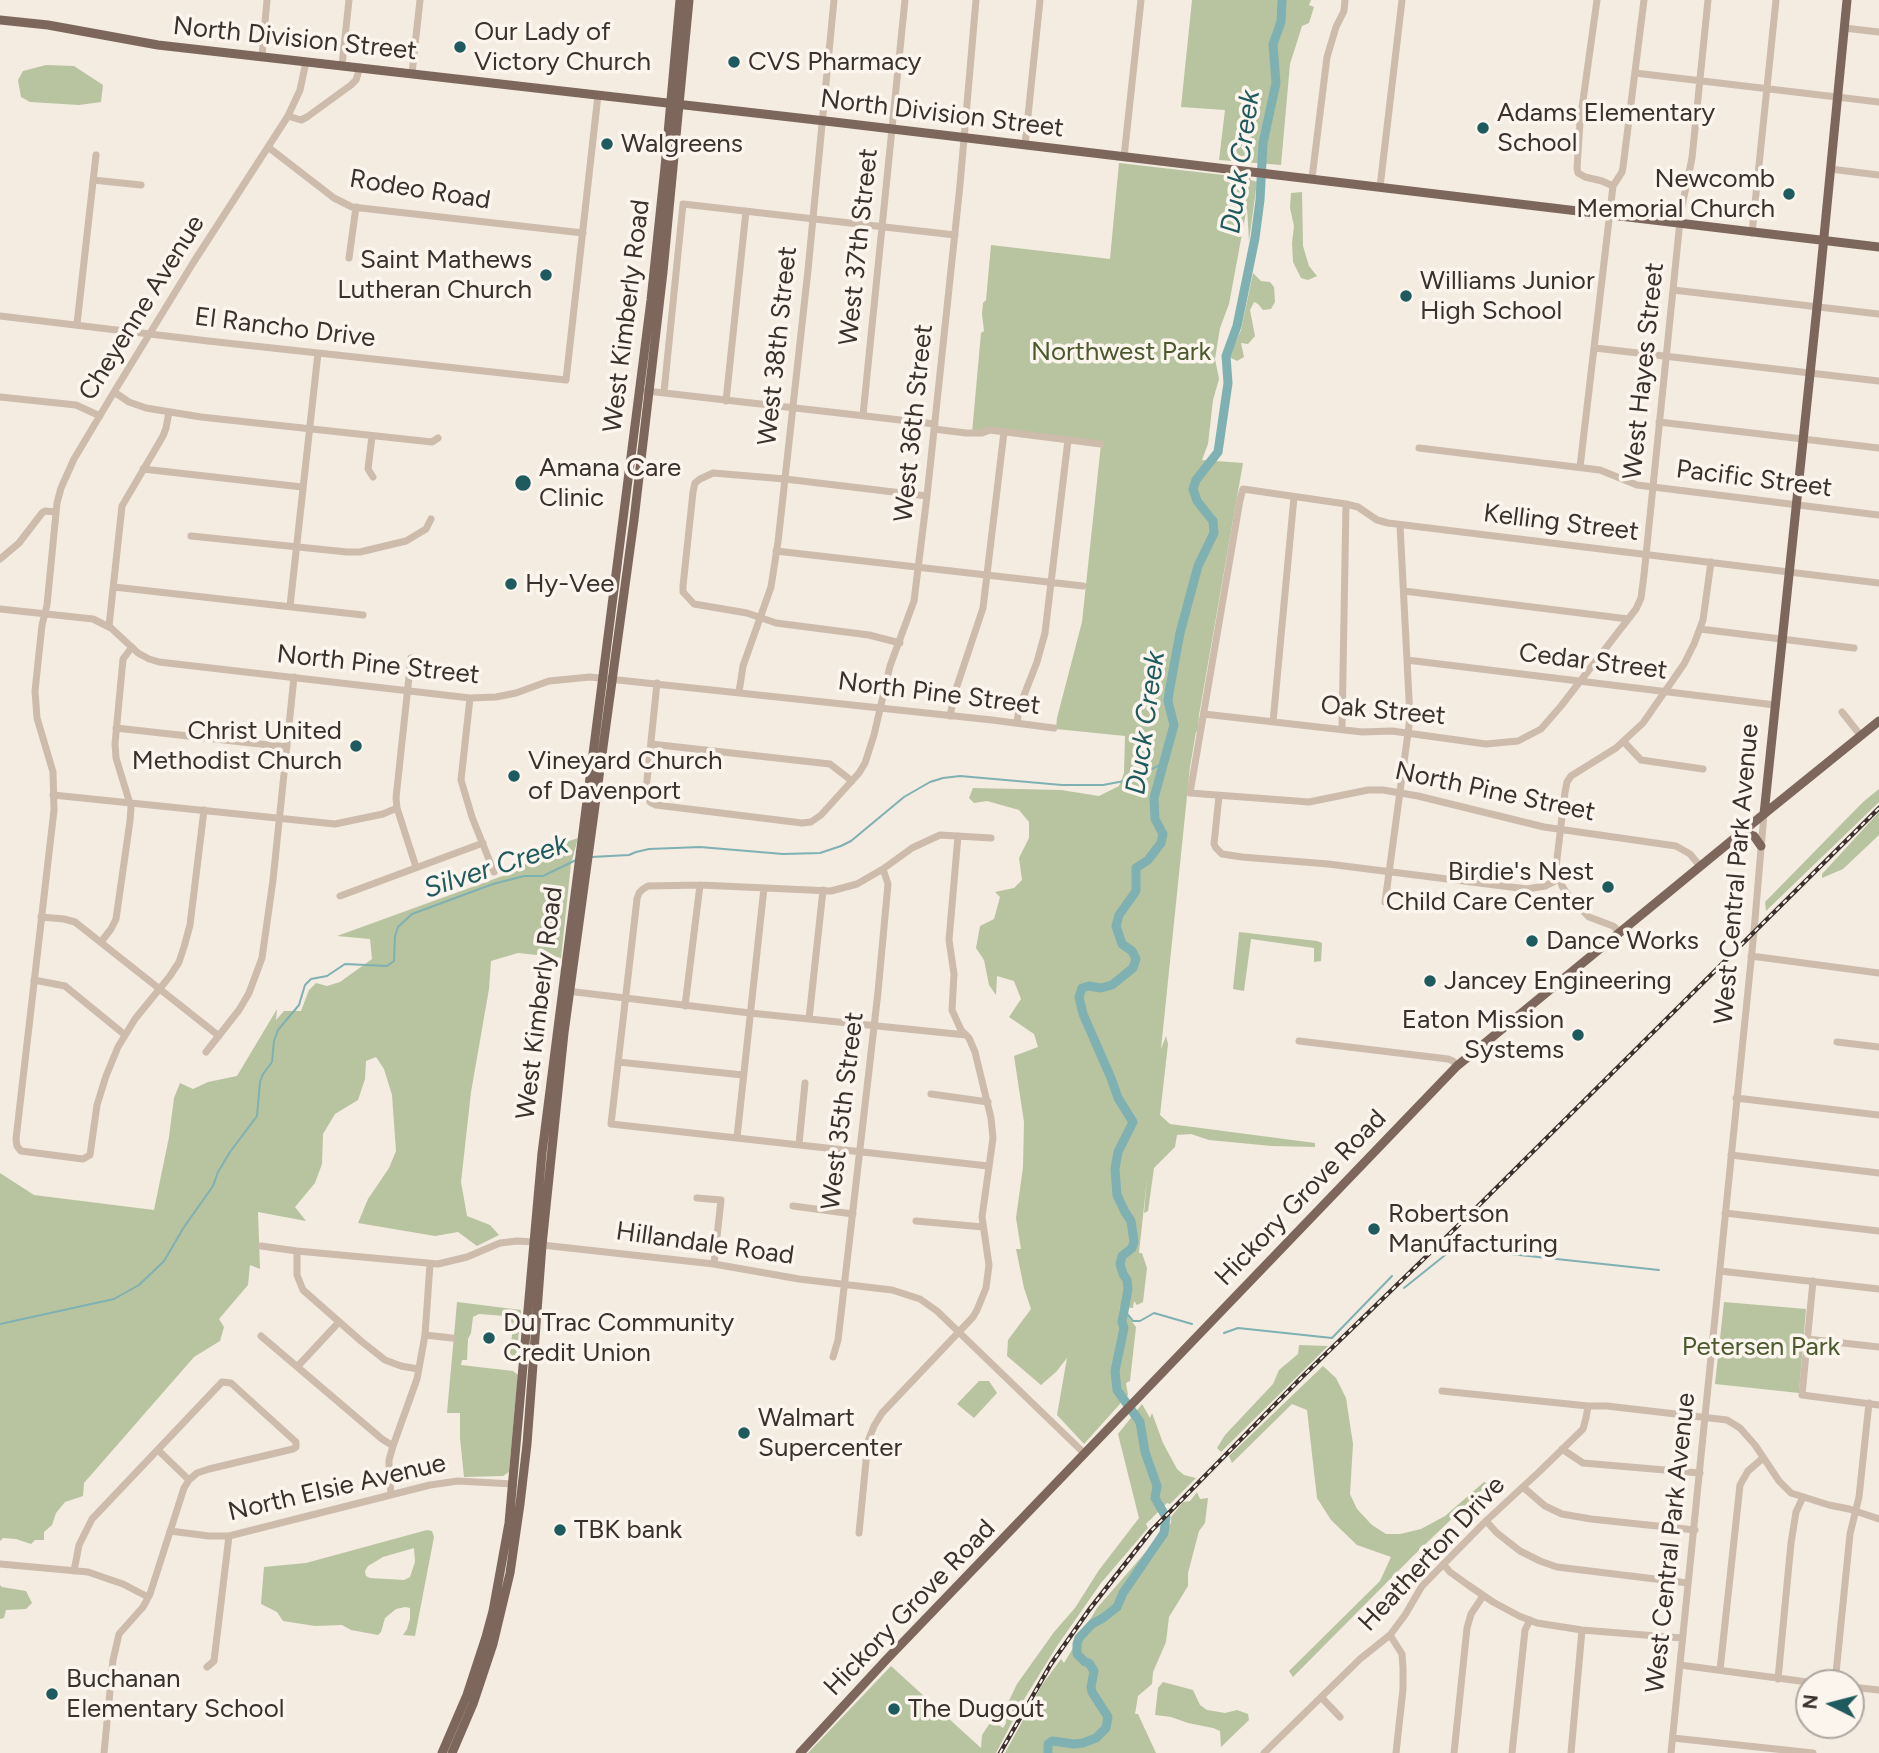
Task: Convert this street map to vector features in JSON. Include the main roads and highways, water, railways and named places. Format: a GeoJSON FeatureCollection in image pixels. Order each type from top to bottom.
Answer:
{"type":"FeatureCollection","features":[{"type":"Feature","properties":{"kind":"main road","name":"West Kimberly Road"},"geometry":{"type":"LineString","coordinates":[[452,1753],[473,1704],[492,1647],[510,1573],[538,1244],[566,991],[644,390],[663,272],[680,0]]}},
{"type":"Feature","properties":{"kind":"main road","name":"West Kimberly Road"},"geometry":{"type":"LineString","coordinates":[[674,104],[689,0]]}},
{"type":"Feature","properties":{"kind":"main road","name":"West Central Park Avenue"},"geometry":{"type":"LineString","coordinates":[[1763,814],[1847,0]]}},
{"type":"Feature","properties":{"kind":"main road","name":"North Division Street"},"geometry":{"type":"LineString","coordinates":[[0,20],[48,25],[158,45],[821,120],[1879,247]]}},
{"type":"Feature","properties":{"kind":"main road","name":"Hickory Grove Road"},"geometry":{"type":"LineString","coordinates":[[800,1753],[886,1660],[1457,1066],[1879,721]]}},
{"type":"Feature","properties":{"kind":"main road"},"geometry":{"type":"LineString","coordinates":[[1767,784],[1776,796],[1786,796]]}},
{"type":"Feature","properties":{"kind":"main road"},"geometry":{"type":"LineString","coordinates":[[1741,832],[1754,836],[1761,846]]}},
{"type":"Feature","properties":{"kind":"main road","name":"West Kimberly Road"},"geometry":{"type":"LineString","coordinates":[[442,1753],[467,1695],[486,1637],[518,1484]]}},
{"type":"Feature","properties":{"kind":"main road"},"geometry":{"type":"LineString","coordinates":[[492,1647],[501,1601],[500,1595],[496,1593]]}},
{"type":"Feature","properties":{"kind":"waterway","name":"Duck Creek"},"geometry":{"type":"LineString","coordinates":[[1048,1753],[1048,1744],[1052,1741],[1083,1743],[1096,1738],[1106,1728],[1108,1717],[1092,1692],[1094,1671],[1089,1663],[1077,1654],[1077,1644],[1092,1624],[1117,1607],[1123,1593],[1164,1533],[1166,1517],[1155,1498],[1157,1486],[1145,1452],[1140,1422],[1117,1390],[1115,1371],[1124,1328],[1122,1322],[1128,1289],[1120,1264],[1122,1256],[1132,1248],[1134,1242],[1131,1221],[1117,1195],[1115,1169],[1118,1152],[1133,1122],[1118,1098],[1083,1014],[1079,997],[1082,988],[1112,985],[1133,968],[1136,959],[1132,951],[1122,944],[1116,926],[1119,915],[1136,891],[1136,868],[1148,860],[1161,843],[1163,834],[1155,819],[1154,798],[1174,725],[1168,701],[1169,693],[1180,633],[1198,566],[1214,533],[1213,521],[1197,501],[1193,489],[1196,480],[1218,452],[1228,383],[1226,356],[1237,326],[1255,238],[1263,143],[1276,83],[1273,44],[1281,22],[1282,0]]}},
{"type":"Feature","properties":{"kind":"waterway","name":"Silver Creek"},"geometry":{"type":"LineString","coordinates":[[591,857],[629,855],[649,849],[700,847],[783,854],[820,853],[851,841],[904,797],[943,778],[960,776],[1062,785],[1103,785],[1135,779],[1166,761]]}},
{"type":"Feature","properties":{"kind":"waterway","name":"Silver Creek"},"geometry":{"type":"LineString","coordinates":[[0,1324],[114,1299],[139,1285],[164,1261],[213,1186],[230,1152],[257,1116],[260,1082],[272,1062],[278,1030],[299,1005],[305,985],[311,979],[327,976],[345,964],[387,966],[394,961],[398,927],[412,914],[493,884],[524,876],[543,876],[576,860]]}},
{"type":"Feature","properties":{"kind":"waterway"},"geometry":{"type":"LineString","coordinates":[[1404,1288],[1454,1248],[1659,1270]]}},
{"type":"Feature","properties":{"kind":"waterway"},"geometry":{"type":"LineString","coordinates":[[1224,1333],[1238,1328],[1332,1338],[1392,1276]]}},
{"type":"Feature","properties":{"kind":"waterway"},"geometry":{"type":"LineString","coordinates":[[1124,1310],[1133,1321],[1140,1321],[1154,1313],[1192,1324]]}},
{"type":"Feature","properties":{"kind":"railway"},"geometry":{"type":"LineString","coordinates":[[1000,1753],[1051,1664],[1151,1531],[1302,1377],[1879,808]]}},
{"type":"Feature","properties":{"kind":"place","name":"Our Lady of Victory Church"},"geometry":{"type":"Point","coordinates":[460,47]}},
{"type":"Feature","properties":{"kind":"place","name":"CVS Pharmacy"},"geometry":{"type":"Point","coordinates":[734,62]}},
{"type":"Feature","properties":{"kind":"place","name":"Adams Elementary School"},"geometry":{"type":"Point","coordinates":[1483,128]}},
{"type":"Feature","properties":{"kind":"place","name":"Walgreens"},"geometry":{"type":"Point","coordinates":[607,144]}},
{"type":"Feature","properties":{"kind":"place","name":"Newcomb Memorial Church"},"geometry":{"type":"Point","coordinates":[1789,194]}},
{"type":"Feature","properties":{"kind":"place","name":"Saint Mathews Lutheran Church"},"geometry":{"type":"Point","coordinates":[546,275]}},
{"type":"Feature","properties":{"kind":"place","name":"Williams Junior High School"},"geometry":{"type":"Point","coordinates":[1406,296]}},
{"type":"Feature","properties":{"kind":"place","name":"Amana Care Clinic"},"geometry":{"type":"Point","coordinates":[523,483]}},
{"type":"Feature","properties":{"kind":"place","name":"Hy-Vee"},"geometry":{"type":"Point","coordinates":[511,584]}},
{"type":"Feature","properties":{"kind":"place","name":"Christ United Methodist Church"},"geometry":{"type":"Point","coordinates":[356,746]}},
{"type":"Feature","properties":{"kind":"place","name":"Vineyard Church of Davenport"},"geometry":{"type":"Point","coordinates":[514,776]}},
{"type":"Feature","properties":{"kind":"place","name":"Birdie's Nest Child Care Center"},"geometry":{"type":"Point","coordinates":[1608,887]}},
{"type":"Feature","properties":{"kind":"place","name":"Dance Works"},"geometry":{"type":"Point","coordinates":[1532,941]}},
{"type":"Feature","properties":{"kind":"place","name":"Jancey Engineering"},"geometry":{"type":"Point","coordinates":[1430,981]}},
{"type":"Feature","properties":{"kind":"place","name":"Eaton Mission Systems"},"geometry":{"type":"Point","coordinates":[1578,1035]}},
{"type":"Feature","properties":{"kind":"place","name":"Robertson Manufacturing"},"geometry":{"type":"Point","coordinates":[1374,1229]}},
{"type":"Feature","properties":{"kind":"place","name":"Du Trac Community Credit Union"},"geometry":{"type":"Point","coordinates":[489,1338]}},
{"type":"Feature","properties":{"kind":"place","name":"Walmart Supercenter"},"geometry":{"type":"Point","coordinates":[744,1433]}},
{"type":"Feature","properties":{"kind":"place","name":"TBK bank"},"geometry":{"type":"Point","coordinates":[560,1530]}},
{"type":"Feature","properties":{"kind":"place","name":"Buchanan Elementary School"},"geometry":{"type":"Point","coordinates":[52,1694]}},
{"type":"Feature","properties":{"kind":"place","name":"The Dugout"},"geometry":{"type":"Point","coordinates":[894,1709]}},
{"type":"Feature","properties":{"kind":"park label","name":"Northwest Park"},"geometry":{"type":"Point","coordinates":[1121,352]}},
{"type":"Feature","properties":{"kind":"park label","name":"Petersen Park"},"geometry":{"type":"Point","coordinates":[1761,1347]}}]}
